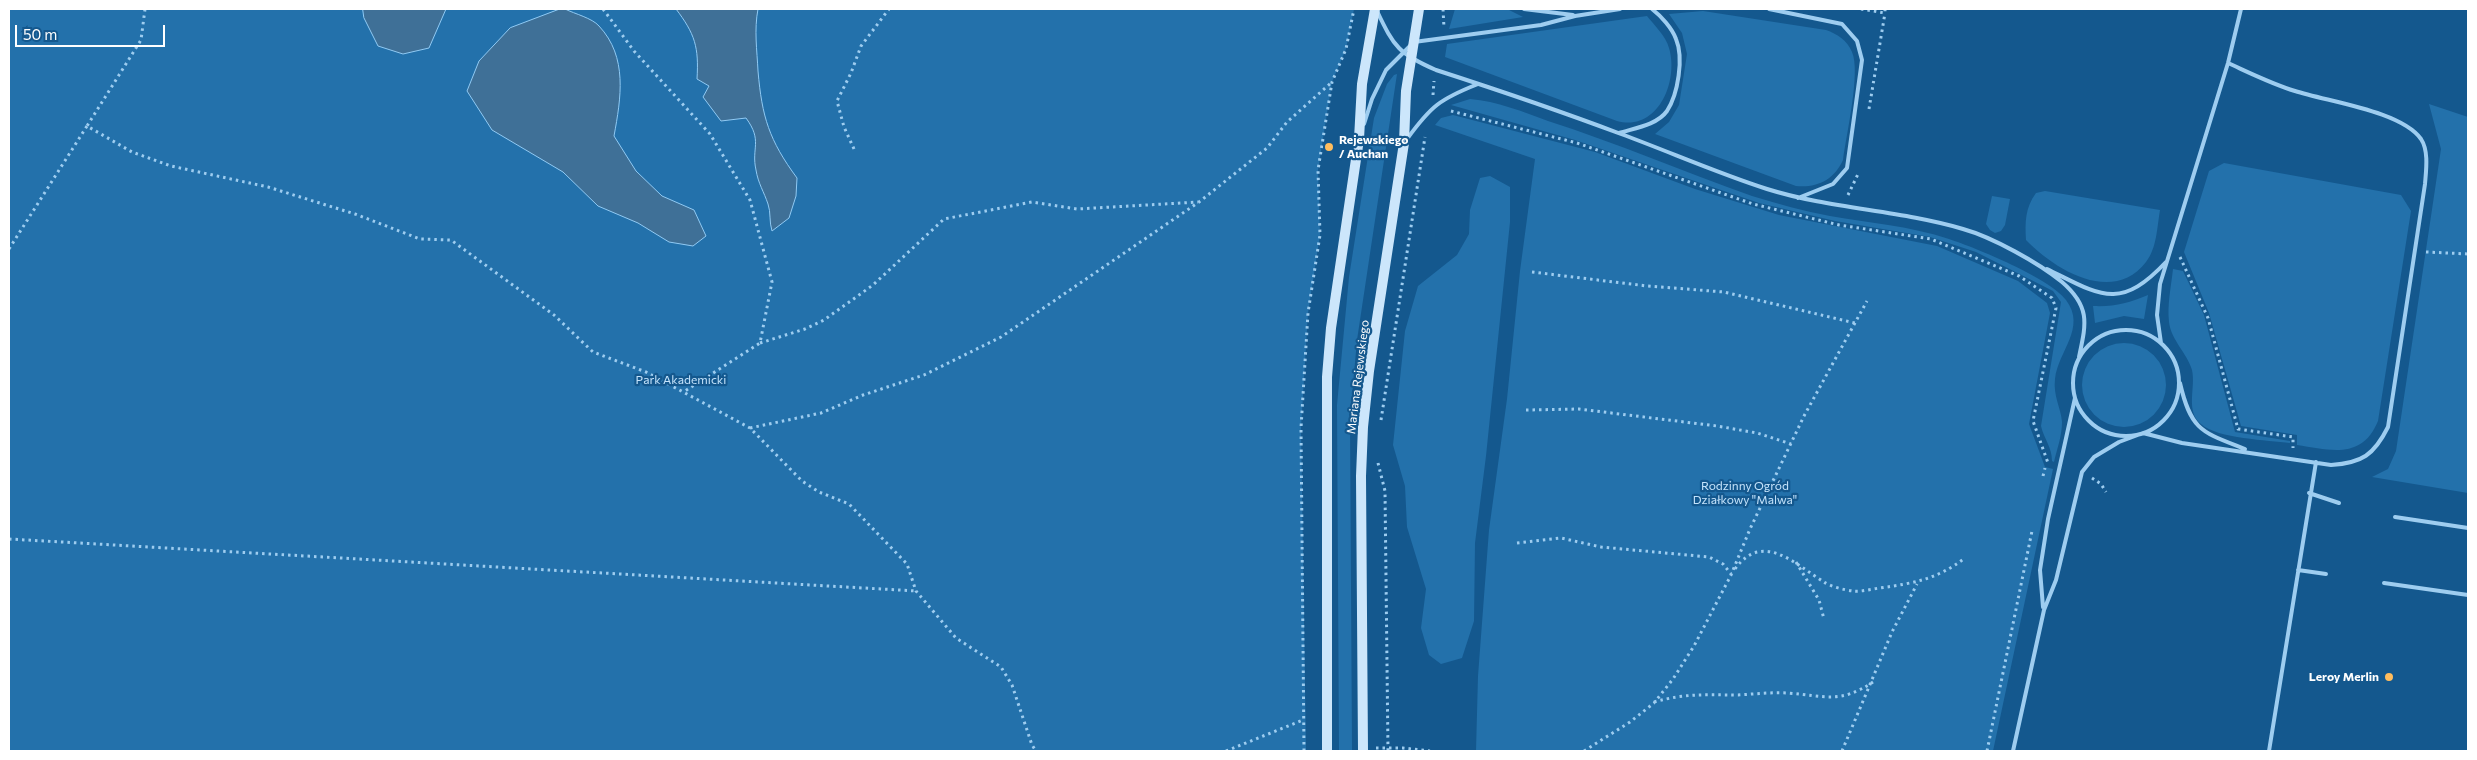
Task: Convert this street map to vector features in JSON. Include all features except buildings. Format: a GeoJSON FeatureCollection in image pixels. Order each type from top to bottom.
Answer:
{"type":"FeatureCollection","features":[{"type":"Feature","properties":{"kind":"street","name":"Mariana Rejewskiego"},"geometry":{"type":"LineString","coordinates":[[1327,751],[1327,377],[1331,328],[1359,139],[1362,84],[1375,9]]}},
{"type":"Feature","properties":{"kind":"street","name":"Mariana Rejewskiego"},"geometry":{"type":"LineString","coordinates":[[1363,750],[1361,476],[1363,427],[1369,371],[1404,143],[1406,91],[1419,9]]}},
{"type":"Feature","properties":{"kind":"lane"},"geometry":{"type":"LineString","coordinates":[[1375,9],[1388,34],[1402,52],[1411,59],[1436,70],[1619,133],[1724,173],[1798,198],[1964,229],[2098,294],[2119,294],[2147,281],[2168,260]]}},
{"type":"Feature","properties":{"kind":"lane"},"geometry":{"type":"LineString","coordinates":[[1524,9],[1575,16]]}},
{"type":"Feature","properties":{"kind":"lane"},"geometry":{"type":"LineString","coordinates":[[1359,139],[1372,99],[1386,70],[1414,42],[1540,26],[1575,16],[1620,9]]}},
{"type":"Feature","properties":{"kind":"lane"},"geometry":{"type":"LineString","coordinates":[[1619,133],[1652,123],[1667,111],[1676,85],[1679,50],[1676,39],[1652,9]]}},
{"type":"Feature","properties":{"kind":"lane"},"geometry":{"type":"LineString","coordinates":[[1769,9],[1842,24],[1857,41],[1862,60],[1847,168],[1833,184],[1798,198]]}},
{"type":"Feature","properties":{"kind":"lane"},"geometry":{"type":"LineString","coordinates":[[2161,343],[2157,315],[2160,284],[2228,63],[2241,9]]}},
{"type":"Feature","properties":{"kind":"lane"},"geometry":{"type":"LineString","coordinates":[[2075,398],[2082,414],[2094,426],[2110,434],[2127,437],[2144,434],[2182,443],[2316,462],[2348,464],[2364,458],[2380,444],[2388,427],[2426,169],[2422,141],[2409,126],[2393,119],[2294,91],[2228,63]]}},
{"type":"Feature","properties":{"kind":"lane"},"geometry":{"type":"LineString","coordinates":[[1404,143],[1425,114],[1436,103],[1478,84]]}},
{"type":"Feature","properties":{"kind":"lane"},"geometry":{"type":"LineString","coordinates":[[2023,257],[2064,284],[2080,302],[2085,313],[2085,331],[2073,377],[2075,398],[2048,519],[2040,570],[2044,610]]}},
{"type":"Feature","properties":{"kind":"lane"},"geometry":{"type":"LineString","coordinates":[[2079,357],[2095,340],[2117,331],[2133,330],[2148,335],[2161,343],[2177,367],[2185,404],[2192,420],[2204,433],[2252,452]]}},
{"type":"Feature","properties":{"kind":"lane"},"geometry":{"type":"LineString","coordinates":[[2013,751],[2044,610],[2056,580],[2082,472],[2094,457],[2119,442],[2144,434],[2158,426],[2170,413],[2177,398],[2179,380]]}},
{"type":"Feature","properties":{"kind":"lane"},"geometry":{"type":"LineString","coordinates":[[2269,751],[2309,493],[2316,462]]}},
{"type":"Feature","properties":{"kind":"lane"},"geometry":{"type":"LineString","coordinates":[[2309,493],[2339,503]]}},
{"type":"Feature","properties":{"kind":"lane"},"geometry":{"type":"LineString","coordinates":[[2395,517],[2468,528]]}},
{"type":"Feature","properties":{"kind":"lane"},"geometry":{"type":"LineString","coordinates":[[2298,570],[2326,574]]}},
{"type":"Feature","properties":{"kind":"lane"},"geometry":{"type":"LineString","coordinates":[[2384,583],[2468,594]]}},
{"type":"Feature","properties":{"kind":"path"},"geometry":{"type":"LineString","coordinates":[[9,249],[141,40],[146,9]]}},
{"type":"Feature","properties":{"kind":"path"},"geometry":{"type":"LineString","coordinates":[[603,9],[634,51],[710,134],[750,200],[772,282],[760,343]]}},
{"type":"Feature","properties":{"kind":"path"},"geometry":{"type":"LineString","coordinates":[[854,148],[844,127],[837,101],[852,72],[861,46],[879,18],[889,9]]}},
{"type":"Feature","properties":{"kind":"path"},"geometry":{"type":"LineString","coordinates":[[1442,38],[1443,9]]}},
{"type":"Feature","properties":{"kind":"path"},"geometry":{"type":"LineString","coordinates":[[1861,9],[1885,13],[1885,9]]}},
{"type":"Feature","properties":{"kind":"path"},"geometry":{"type":"LineString","coordinates":[[1436,70],[1433,96],[1444,113],[1454,110],[1577,143],[1753,204],[1839,225],[1930,239],[2019,276],[2052,298],[2056,308],[2034,421],[2048,463],[2060,467]]}},
{"type":"Feature","properties":{"kind":"path"},"geometry":{"type":"LineString","coordinates":[[750,428],[821,413],[862,395],[924,375],[1000,337],[1199,202],[1267,148],[1286,122],[1332,82]]}},
{"type":"Feature","properties":{"kind":"path"},"geometry":{"type":"LineString","coordinates":[[87,126],[132,152],[171,166],[268,187],[355,214],[420,239],[451,240],[554,315],[593,352],[646,372],[685,391],[750,428],[802,482],[819,492],[849,504],[907,564],[916,591],[956,638],[1001,666],[1012,685],[1032,745],[1036,751]]}},
{"type":"Feature","properties":{"kind":"path"},"geometry":{"type":"LineString","coordinates":[[1380,428],[1421,154],[1428,130]]}},
{"type":"Feature","properties":{"kind":"path"},"geometry":{"type":"LineString","coordinates":[[685,391],[760,343],[805,329],[824,320],[873,285],[944,219],[1032,202],[1077,209],[1199,202]]}},
{"type":"Feature","properties":{"kind":"path"},"geometry":{"type":"LineString","coordinates":[[2174,242],[2208,318],[2238,429],[2293,437],[2292,458]]}},
{"type":"Feature","properties":{"kind":"path"},"geometry":{"type":"LineString","coordinates":[[2415,251],[2468,254]]}},
{"type":"Feature","properties":{"kind":"path"},"geometry":{"type":"LineString","coordinates":[[1532,272],[1647,286],[1724,292],[1855,323]]}},
{"type":"Feature","properties":{"kind":"path"},"geometry":{"type":"LineString","coordinates":[[1584,751],[1630,722],[1654,703],[1673,679],[1694,646],[1731,575],[1750,529],[1790,444],[1824,377],[1867,301]]}},
{"type":"Feature","properties":{"kind":"path"},"geometry":{"type":"LineString","coordinates":[[1526,410],[1579,409],[1717,426],[1757,433],[1790,444]]}},
{"type":"Feature","properties":{"kind":"path"},"geometry":{"type":"LineString","coordinates":[[1376,458],[1385,491],[1388,750]]}},
{"type":"Feature","properties":{"kind":"path"},"geometry":{"type":"LineString","coordinates":[[2043,477],[2045,468]]}},
{"type":"Feature","properties":{"kind":"path"},"geometry":{"type":"LineString","coordinates":[[2082,472],[2101,484],[2106,492]]}},
{"type":"Feature","properties":{"kind":"path"},"geometry":{"type":"LineString","coordinates":[[1987,751],[2033,526]]}},
{"type":"Feature","properties":{"kind":"path"},"geometry":{"type":"LineString","coordinates":[[1517,543],[1560,538],[1601,547],[1709,556],[1723,564],[1731,575]]}},
{"type":"Feature","properties":{"kind":"path"},"geometry":{"type":"LineString","coordinates":[[9,539],[916,591]]}},
{"type":"Feature","properties":{"kind":"path"},"geometry":{"type":"LineString","coordinates":[[1731,575],[1740,562],[1756,553],[1773,552],[1794,560],[1825,584],[1855,591],[1918,583],[1947,572],[1965,558]]}},
{"type":"Feature","properties":{"kind":"path"},"geometry":{"type":"LineString","coordinates":[[1794,560],[1819,600],[1824,619]]}},
{"type":"Feature","properties":{"kind":"path"},"geometry":{"type":"LineString","coordinates":[[1842,751],[1873,682],[1896,623],[1918,583]]}},
{"type":"Feature","properties":{"kind":"path"},"geometry":{"type":"LineString","coordinates":[[1654,703],[1675,696],[1701,694],[1788,693],[1816,698],[1840,697],[1860,690],[1873,682]]}},
{"type":"Feature","properties":{"kind":"path"},"geometry":{"type":"LineString","coordinates":[[1226,751],[1303,720],[1304,751]]}},
{"type":"Feature","properties":{"kind":"path"},"geometry":{"type":"LineString","coordinates":[[1363,750],[1430,751]]}},
{"type":"Feature","properties":{"kind":"green space","name":"Park Akademicki"},"geometry":{"type":"Polygon","coordinates":[[[9,9],[1354,9],[1346,49],[1332,82],[1318,170],[1320,235],[1308,313],[1301,428],[1306,751],[9,751],[9,9]]]}},
{"type":"Feature","properties":{"kind":"green space"},"geometry":{"type":"Polygon","coordinates":[[[1455,9],[1507,9],[1523,17],[1449,29],[1455,9]]]}},
{"type":"Feature","properties":{"kind":"green space"},"geometry":{"type":"Polygon","coordinates":[[[1703,11],[1826,30],[1838,36],[1847,44],[1852,52],[1854,61],[1854,89],[1843,160],[1830,178],[1811,186],[1796,186],[1655,134],[1669,122],[1679,105],[1687,54],[1682,33],[1669,14],[1703,11]]]}},
{"type":"Feature","properties":{"kind":"green space"},"geometry":{"type":"Polygon","coordinates":[[[1647,16],[1663,35],[1669,48],[1671,75],[1662,101],[1654,111],[1644,119],[1631,122],[1617,121],[1445,57],[1447,44],[1647,16]]]}},
{"type":"Feature","properties":{"kind":"green space"},"geometry":{"type":"Polygon","coordinates":[[[1397,74],[1357,340],[1350,419],[1352,751],[1339,751],[1337,405],[1349,277],[1374,118],[1387,84],[1397,74]]]}},
{"type":"Feature","properties":{"kind":"green space"},"geometry":{"type":"Polygon","coordinates":[[[1470,99],[1500,104],[1762,199],[1820,214],[1905,228],[1949,239],[1994,256],[2045,282],[2066,300],[2072,310],[2074,320],[2073,330],[2057,369],[2055,379],[2055,391],[2062,422],[2054,462],[2052,461],[2051,451],[2041,426],[2061,302],[2053,291],[1976,252],[1930,237],[1835,221],[1759,203],[1575,140],[1451,105],[1470,99]]]}},
{"type":"Feature","properties":{"kind":"green space"},"geometry":{"type":"Polygon","coordinates":[[[2429,104],[2468,117],[2468,493],[2372,477],[2388,469],[2396,451],[2441,149],[2429,104]]]}},
{"type":"Feature","properties":{"kind":"green space","name":"Rodzinny Ogród Działkowy \"Malwa\""},"geometry":{"type":"Polygon","coordinates":[[[1453,115],[1595,152],[1695,189],[1779,215],[1937,246],[2018,281],[2047,303],[2050,313],[2029,424],[2045,467],[2053,469],[1993,751],[1476,751],[1478,676],[1489,530],[1507,399],[1520,271],[1535,159],[1435,125],[1441,118],[1453,115]]]}},
{"type":"Feature","properties":{"kind":"green space"},"geometry":{"type":"Polygon","coordinates":[[[2224,163],[2401,195],[2411,211],[2378,421],[2363,442],[2354,447],[2344,450],[2333,450],[2297,445],[2297,435],[2241,426],[2209,313],[2184,252],[2209,171],[2224,163]]]}},
{"type":"Feature","properties":{"kind":"green space"},"geometry":{"type":"Polygon","coordinates":[[[1490,176],[1510,187],[1510,222],[1486,456],[1475,543],[1474,621],[1462,658],[1441,664],[1429,655],[1421,628],[1426,589],[1407,527],[1405,486],[1393,445],[1405,331],[1418,286],[1457,255],[1469,234],[1470,210],[1480,178],[1490,176]]]}},
{"type":"Feature","properties":{"kind":"green space"},"geometry":{"type":"Polygon","coordinates":[[[2045,191],[2160,210],[2150,256],[2133,275],[2117,281],[2101,282],[2084,278],[2052,262],[2026,240],[2026,221],[2030,204],[2036,193],[2045,191]]]}},
{"type":"Feature","properties":{"kind":"green space"},"geometry":{"type":"Polygon","coordinates":[[[1992,196],[2010,199],[2005,225],[2001,231],[1995,233],[1986,224],[1992,196]]]}},
{"type":"Feature","properties":{"kind":"green space"},"geometry":{"type":"Polygon","coordinates":[[[2173,269],[2183,271],[2204,315],[2235,432],[2290,441],[2290,443],[2219,433],[2209,429],[2196,419],[2192,406],[2192,370],[2170,329],[2169,303],[2173,269]]]}},
{"type":"Feature","properties":{"kind":"green space"},"geometry":{"type":"Polygon","coordinates":[[[2148,295],[2144,319],[2124,316],[2095,323],[2093,306],[2121,304],[2148,295]]]}},
{"type":"Feature","properties":{"kind":"green space"},"geometry":{"type":"Polygon","coordinates":[[[2124,343],[2140,346],[2154,355],[2163,369],[2166,385],[2163,401],[2154,415],[2140,424],[2124,427],[2108,424],[2094,415],[2085,401],[2082,385],[2085,369],[2094,355],[2108,346],[2124,343]]]}},
{"type":"Feature","properties":{"kind":"shaded area"},"geometry":{"type":"Polygon","coordinates":[[[363,9],[446,9],[429,48],[403,54],[378,46],[364,18],[363,9]]]}},
{"type":"Feature","properties":{"kind":"shaded area"},"geometry":{"type":"Polygon","coordinates":[[[560,9],[565,9],[592,21],[599,26],[608,38],[615,51],[620,78],[619,107],[614,136],[636,171],[662,196],[694,210],[706,236],[693,246],[669,242],[638,223],[598,206],[563,172],[492,130],[467,91],[479,61],[510,28],[560,9]]]}},
{"type":"Feature","properties":{"kind":"shaded area"},"geometry":{"type":"Polygon","coordinates":[[[676,9],[758,9],[756,25],[757,48],[760,87],[765,115],[773,140],[797,178],[796,196],[789,218],[772,231],[769,207],[757,175],[755,139],[751,126],[746,118],[721,121],[703,97],[709,86],[697,79],[696,49],[692,34],[676,9]]]}},
{"type":"Feature","properties":{"kind":"place","name":"Rejewskiego / Auchan"},"geometry":{"type":"Point","coordinates":[1329,147]}},
{"type":"Feature","properties":{"kind":"place","name":"Leroy Merlin"},"geometry":{"type":"Point","coordinates":[2389,677]}}]}
